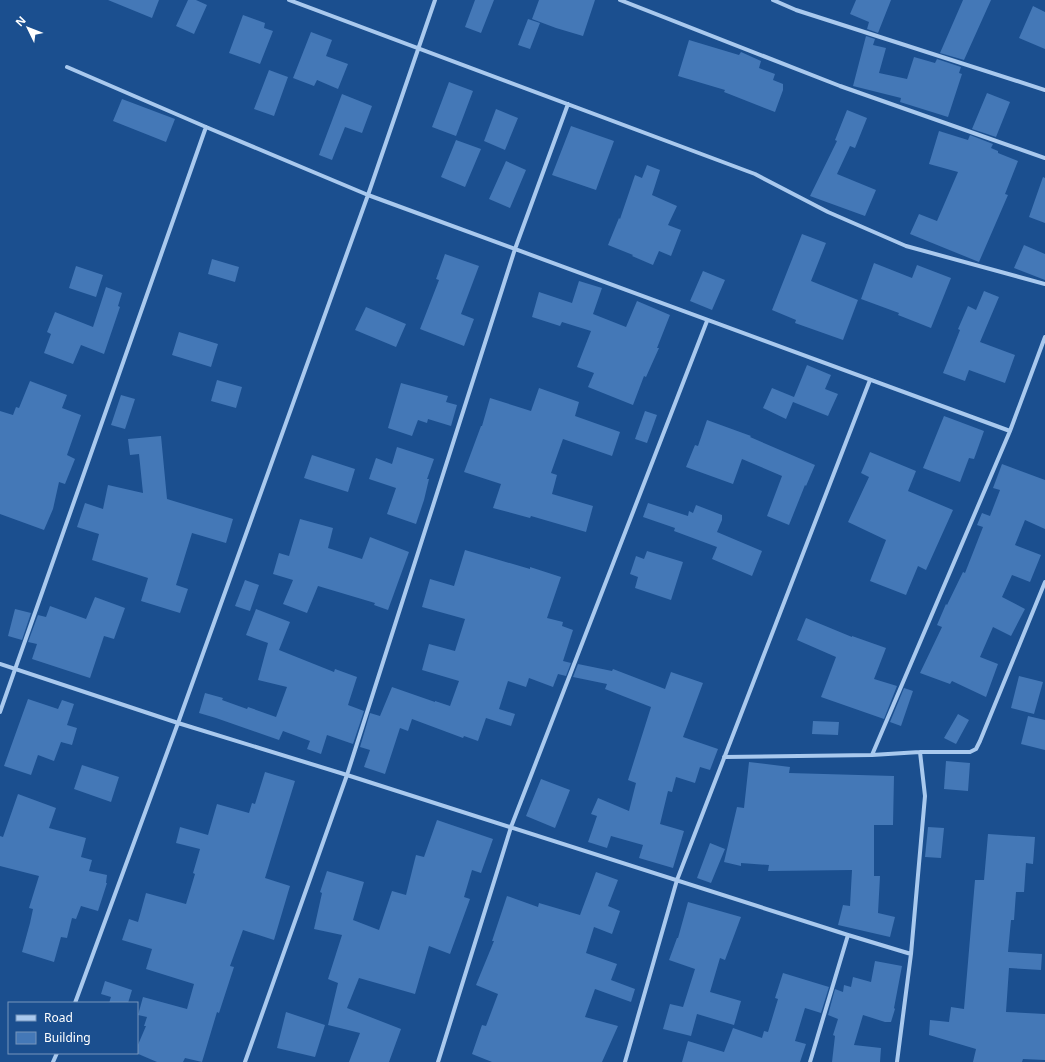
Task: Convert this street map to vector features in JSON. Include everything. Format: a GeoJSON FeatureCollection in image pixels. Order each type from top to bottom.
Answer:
{"type":"FeatureCollection","features":[{"type":"Feature","properties":{"kind":"street"},"geometry":{"type":"LineString","coordinates":[[289,0],[755,174],[828,212],[906,246],[1045,284]]}},
{"type":"Feature","properties":{"kind":"street"},"geometry":{"type":"LineString","coordinates":[[75,1002],[178,723],[368,195],[435,0]]}},
{"type":"Feature","properties":{"kind":"street"},"geometry":{"type":"LineString","coordinates":[[620,0],[840,86],[1045,158]]}},
{"type":"Feature","properties":{"kind":"street"},"geometry":{"type":"LineString","coordinates":[[773,0],[796,10],[1045,90]]}},
{"type":"Feature","properties":{"kind":"street"},"geometry":{"type":"LineString","coordinates":[[67,67],[206,128],[368,195],[1010,432]]}},
{"type":"Feature","properties":{"kind":"street"},"geometry":{"type":"LineString","coordinates":[[245,1062],[347,775],[515,249],[568,104]]}},
{"type":"Feature","properties":{"kind":"street"},"geometry":{"type":"LineString","coordinates":[[0,712],[206,128]]}},
{"type":"Feature","properties":{"kind":"street"},"geometry":{"type":"LineString","coordinates":[[438,1062],[511,827],[707,321]]}},
{"type":"Feature","properties":{"kind":"street"},"geometry":{"type":"LineString","coordinates":[[872,755],[1010,432],[1045,337]]}},
{"type":"Feature","properties":{"kind":"street"},"geometry":{"type":"LineString","coordinates":[[625,1062],[677,880],[870,380]]}},
{"type":"Feature","properties":{"kind":"street"},"geometry":{"type":"LineString","coordinates":[[724,757],[970,752],[976,749],[1045,582]]}},
{"type":"Feature","properties":{"kind":"street"},"geometry":{"type":"LineString","coordinates":[[0,664],[178,723],[347,775],[911,954]]}},
{"type":"Feature","properties":{"kind":"street"},"geometry":{"type":"LineString","coordinates":[[897,1062],[911,954],[925,796],[920,752]]}},
{"type":"Feature","properties":{"kind":"street"},"geometry":{"type":"LineString","coordinates":[[810,1062],[848,935]]}},
{"type":"Feature","properties":{"kind":"building"},"geometry":{"type":"Polygon","coordinates":[[[108,0],[159,0],[152,18],[108,0]]]}},
{"type":"Feature","properties":{"kind":"building"},"geometry":{"type":"Polygon","coordinates":[[[188,0],[196,0],[207,5],[194,34],[176,26],[188,0]]]}},
{"type":"Feature","properties":{"kind":"building"},"geometry":{"type":"Polygon","coordinates":[[[475,0],[494,0],[481,33],[465,27],[475,0]]]}},
{"type":"Feature","properties":{"kind":"building"},"geometry":{"type":"Polygon","coordinates":[[[539,0],[595,0],[583,36],[532,19],[539,0]]]}},
{"type":"Feature","properties":{"kind":"building"},"geometry":{"type":"Polygon","coordinates":[[[856,0],[891,0],[878,33],[867,29],[869,22],[850,14],[856,0]]]}},
{"type":"Feature","properties":{"kind":"building"},"geometry":{"type":"Polygon","coordinates":[[[963,0],[991,0],[964,60],[940,53],[963,0]]]}},
{"type":"Feature","properties":{"kind":"building"},"geometry":{"type":"Polygon","coordinates":[[[1033,6],[1045,12],[1045,49],[1019,38],[1033,6]]]}},
{"type":"Feature","properties":{"kind":"building"},"geometry":{"type":"Polygon","coordinates":[[[243,15],[265,23],[264,28],[273,31],[260,64],[229,53],[243,15]]]}},
{"type":"Feature","properties":{"kind":"building"},"geometry":{"type":"Polygon","coordinates":[[[528,19],[540,23],[530,49],[518,45],[528,19]]]}},
{"type":"Feature","properties":{"kind":"building"},"geometry":{"type":"Polygon","coordinates":[[[311,32],[332,40],[326,56],[348,64],[338,89],[317,80],[314,86],[293,78],[311,32]]]}},
{"type":"Feature","properties":{"kind":"building"},"geometry":{"type":"Polygon","coordinates":[[[866,36],[875,39],[873,45],[886,48],[879,73],[907,79],[914,57],[935,63],[937,59],[961,67],[959,73],[962,74],[948,117],[900,102],[901,98],[853,86],[866,36]]]}},
{"type":"Feature","properties":{"kind":"building"},"geometry":{"type":"Polygon","coordinates":[[[689,40],[739,55],[741,52],[761,61],[759,68],[775,74],[773,80],[783,84],[783,90],[775,112],[724,92],[725,90],[678,76],[689,40]]]}},
{"type":"Feature","properties":{"kind":"building"},"geometry":{"type":"Polygon","coordinates":[[[269,70],[288,77],[274,116],[254,109],[269,70]]]}},
{"type":"Feature","properties":{"kind":"building"},"geometry":{"type":"Polygon","coordinates":[[[449,82],[473,91],[456,136],[432,127],[449,82]]]}},
{"type":"Feature","properties":{"kind":"building"},"geometry":{"type":"Polygon","coordinates":[[[987,93],[1010,102],[996,137],[972,129],[987,93]]]}},
{"type":"Feature","properties":{"kind":"building"},"geometry":{"type":"Polygon","coordinates":[[[342,94],[372,106],[362,133],[345,127],[332,160],[319,155],[342,94]]]}},
{"type":"Feature","properties":{"kind":"building"},"geometry":{"type":"Polygon","coordinates":[[[122,99],[175,119],[166,142],[113,121],[122,99]]]}},
{"type":"Feature","properties":{"kind":"building"},"geometry":{"type":"Polygon","coordinates":[[[496,109],[518,118],[505,150],[484,141],[496,109]]]}},
{"type":"Feature","properties":{"kind":"building"},"geometry":{"type":"Polygon","coordinates":[[[847,110],[867,118],[855,148],[850,146],[837,174],[876,190],[865,216],[810,196],[837,141],[835,140],[847,110]]]}},
{"type":"Feature","properties":{"kind":"building"},"geometry":{"type":"Polygon","coordinates":[[[571,126],[614,141],[596,190],[552,175],[571,126]]]}},
{"type":"Feature","properties":{"kind":"building"},"geometry":{"type":"Polygon","coordinates":[[[939,131],[968,140],[970,135],[993,144],[991,148],[998,151],[998,153],[1018,161],[1005,194],[1008,195],[979,262],[910,234],[919,214],[937,221],[958,172],[929,164],[939,131]]]}},
{"type":"Feature","properties":{"kind":"building"},"geometry":{"type":"Polygon","coordinates":[[[456,140],[481,149],[465,187],[441,177],[456,140]]]}},
{"type":"Feature","properties":{"kind":"building"},"geometry":{"type":"Polygon","coordinates":[[[506,161],[526,170],[510,208],[489,199],[506,161]]]}},
{"type":"Feature","properties":{"kind":"building"},"geometry":{"type":"Polygon","coordinates":[[[647,165],[660,170],[652,195],[677,206],[668,225],[681,230],[671,256],[659,251],[653,265],[608,245],[619,218],[620,219],[635,175],[642,178],[647,165]]]}},
{"type":"Feature","properties":{"kind":"building"},"geometry":{"type":"Polygon","coordinates":[[[1043,177],[1045,178],[1045,223],[1029,217],[1043,177]]]}},
{"type":"Feature","properties":{"kind":"building"},"geometry":{"type":"Polygon","coordinates":[[[802,234],[826,243],[811,281],[858,300],[843,340],[795,323],[796,320],[772,310],[802,234]]]}},
{"type":"Feature","properties":{"kind":"building"},"geometry":{"type":"Polygon","coordinates":[[[1024,245],[1045,254],[1045,280],[1014,268],[1024,245]]]}},
{"type":"Feature","properties":{"kind":"building"},"geometry":{"type":"Polygon","coordinates":[[[445,254],[479,266],[461,314],[474,319],[464,346],[420,329],[439,280],[436,279],[445,254]]]}},
{"type":"Feature","properties":{"kind":"building"},"geometry":{"type":"Polygon","coordinates":[[[212,259],[239,267],[235,282],[208,274],[212,259]]]}},
{"type":"Feature","properties":{"kind":"building"},"geometry":{"type":"Polygon","coordinates":[[[874,263],[912,278],[917,265],[951,278],[931,328],[898,315],[899,313],[861,299],[874,263]]]}},
{"type":"Feature","properties":{"kind":"building"},"geometry":{"type":"Polygon","coordinates":[[[76,266],[103,275],[96,297],[69,288],[76,266]]]}},
{"type":"Feature","properties":{"kind":"building"},"geometry":{"type":"Polygon","coordinates":[[[703,271],[725,280],[712,310],[690,301],[703,271]]]}},
{"type":"Feature","properties":{"kind":"building"},"geometry":{"type":"Polygon","coordinates":[[[579,281],[602,288],[593,314],[626,327],[637,301],[670,315],[657,348],[659,348],[646,377],[644,376],[633,405],[588,387],[594,373],[577,367],[591,331],[562,322],[560,326],[532,317],[539,292],[572,303],[579,281]]]}},
{"type":"Feature","properties":{"kind":"building"},"geometry":{"type":"Polygon","coordinates":[[[106,287],[122,293],[118,306],[120,307],[104,354],[81,345],[73,364],[44,353],[51,334],[47,332],[55,312],[93,327],[106,287]]]}},
{"type":"Feature","properties":{"kind":"building"},"geometry":{"type":"Polygon","coordinates":[[[984,291],[999,297],[980,342],[1015,355],[1005,383],[969,370],[965,381],[943,373],[960,330],[958,329],[968,306],[976,310],[984,291]]]}},
{"type":"Feature","properties":{"kind":"building"},"geometry":{"type":"Polygon","coordinates":[[[366,307],[406,324],[396,347],[355,330],[366,307]]]}},
{"type":"Feature","properties":{"kind":"building"},"geometry":{"type":"Polygon","coordinates":[[[179,332],[218,344],[211,367],[172,355],[179,332]]]}},
{"type":"Feature","properties":{"kind":"building"},"geometry":{"type":"Polygon","coordinates":[[[807,365],[831,375],[825,389],[838,394],[828,416],[793,402],[786,419],[763,408],[772,388],[794,397],[807,365]]]}},
{"type":"Feature","properties":{"kind":"building"},"geometry":{"type":"Polygon","coordinates":[[[217,380],[242,387],[236,408],[211,401],[217,380]]]}},
{"type":"Feature","properties":{"kind":"building"},"geometry":{"type":"Polygon","coordinates":[[[30,381],[67,395],[62,408],[81,415],[67,455],[75,459],[65,484],[59,482],[53,509],[44,530],[0,514],[0,411],[13,415],[16,407],[19,408],[30,381]]]}},
{"type":"Feature","properties":{"kind":"building"},"geometry":{"type":"Polygon","coordinates":[[[401,383],[448,396],[446,402],[457,405],[451,426],[428,419],[427,423],[418,420],[412,436],[388,428],[401,383]]]}},
{"type":"Feature","properties":{"kind":"building"},"geometry":{"type":"Polygon","coordinates":[[[539,388],[579,402],[575,416],[620,432],[612,456],[563,439],[551,473],[557,475],[552,494],[593,506],[586,532],[531,516],[530,518],[493,508],[501,484],[464,472],[482,426],[490,398],[531,411],[539,388]]]}},
{"type":"Feature","properties":{"kind":"building"},"geometry":{"type":"Polygon","coordinates":[[[121,395],[135,399],[125,429],[111,425],[121,395]]]}},
{"type":"Feature","properties":{"kind":"building"},"geometry":{"type":"Polygon","coordinates":[[[645,411],[657,415],[647,443],[635,439],[645,411]]]}},
{"type":"Feature","properties":{"kind":"building"},"geometry":{"type":"Polygon","coordinates":[[[944,416],[984,431],[974,459],[969,458],[960,482],[923,468],[944,416]]]}},
{"type":"Feature","properties":{"kind":"building"},"geometry":{"type":"Polygon","coordinates":[[[707,420],[751,436],[750,437],[815,465],[806,486],[805,485],[789,525],[767,516],[782,476],[742,459],[733,484],[686,467],[695,445],[698,446],[707,420]]]}},
{"type":"Feature","properties":{"kind":"building"},"geometry":{"type":"Polygon","coordinates":[[[161,436],[167,499],[233,519],[226,543],[192,533],[176,585],[188,589],[180,613],[141,601],[148,578],[92,560],[99,534],[77,527],[85,503],[103,509],[108,485],[143,493],[139,454],[130,455],[128,439],[161,436]]]}},
{"type":"Feature","properties":{"kind":"building"},"geometry":{"type":"Polygon","coordinates":[[[397,447],[434,459],[427,479],[429,479],[424,500],[416,524],[387,514],[396,488],[369,479],[376,458],[392,464],[397,447]]]}},
{"type":"Feature","properties":{"kind":"building"},"geometry":{"type":"Polygon","coordinates":[[[870,452],[916,471],[908,491],[953,510],[926,570],[918,566],[906,595],[870,581],[886,540],[848,522],[869,477],[861,473],[870,452]]]}},
{"type":"Feature","properties":{"kind":"building"},"geometry":{"type":"Polygon","coordinates":[[[312,455],[355,469],[348,492],[304,478],[312,455]]]}},
{"type":"Feature","properties":{"kind":"building"},"geometry":{"type":"Polygon","coordinates":[[[1002,464],[1045,480],[1045,529],[1025,520],[1015,545],[1041,555],[1030,582],[1012,575],[1002,597],[1025,609],[1011,636],[993,627],[980,657],[998,664],[986,697],[952,681],[950,684],[920,673],[942,627],[937,625],[946,604],[947,605],[963,572],[965,573],[983,527],[977,525],[982,513],[990,516],[1000,490],[993,488],[1002,464]]]}},
{"type":"Feature","properties":{"kind":"building"},"geometry":{"type":"Polygon","coordinates":[[[648,503],[688,516],[689,511],[693,513],[696,505],[722,515],[722,520],[717,532],[762,551],[752,576],[712,559],[717,547],[674,531],[675,528],[643,517],[648,503]]]}},
{"type":"Feature","properties":{"kind":"building"},"geometry":{"type":"Polygon","coordinates":[[[300,519],[333,528],[328,548],[362,559],[370,537],[409,552],[388,610],[374,605],[375,603],[318,586],[307,613],[283,604],[293,580],[273,574],[279,553],[289,556],[300,519]]]}},
{"type":"Feature","properties":{"kind":"building"},"geometry":{"type":"Polygon","coordinates":[[[465,550],[530,569],[530,567],[561,577],[547,618],[563,622],[562,626],[573,630],[563,661],[571,663],[566,676],[558,674],[553,687],[529,678],[526,687],[508,681],[499,709],[515,714],[511,726],[486,718],[478,741],[464,736],[463,738],[412,719],[408,731],[400,728],[385,774],[364,767],[370,750],[360,747],[370,713],[380,716],[392,687],[450,706],[459,681],[422,670],[429,644],[455,651],[465,619],[422,607],[430,579],[454,586],[465,550]]]}},
{"type":"Feature","properties":{"kind":"building"},"geometry":{"type":"Polygon","coordinates":[[[647,551],[683,562],[671,600],[635,588],[638,577],[630,574],[636,556],[644,559],[647,551]]]}},
{"type":"Feature","properties":{"kind":"building"},"geometry":{"type":"Polygon","coordinates":[[[245,580],[259,585],[250,611],[235,606],[245,580]]]}},
{"type":"Feature","properties":{"kind":"building"},"geometry":{"type":"Polygon","coordinates":[[[95,597],[125,608],[114,639],[104,636],[90,678],[32,659],[37,644],[28,642],[38,615],[46,617],[50,606],[86,619],[95,597]]]}},
{"type":"Feature","properties":{"kind":"building"},"geometry":{"type":"Polygon","coordinates":[[[15,609],[31,613],[22,640],[8,636],[15,609]]]}},
{"type":"Feature","properties":{"kind":"building"},"geometry":{"type":"Polygon","coordinates":[[[256,609],[290,622],[279,650],[334,672],[335,669],[357,677],[348,705],[364,711],[353,744],[327,735],[321,754],[307,749],[310,741],[283,731],[279,740],[199,713],[205,693],[223,698],[222,700],[247,709],[248,707],[276,717],[287,687],[258,680],[268,643],[246,635],[256,609]]]}},
{"type":"Feature","properties":{"kind":"building"},"geometry":{"type":"Polygon","coordinates":[[[806,618],[852,637],[886,648],[874,679],[897,686],[884,719],[821,697],[836,657],[797,640],[806,618]]]}},
{"type":"Feature","properties":{"kind":"building"},"geometry":{"type":"Polygon","coordinates":[[[578,664],[612,671],[613,669],[665,689],[671,672],[703,683],[683,737],[718,749],[710,770],[700,767],[695,783],[676,777],[672,792],[668,791],[660,824],[684,831],[673,868],[639,858],[643,845],[611,836],[607,848],[588,842],[597,816],[591,814],[598,798],[629,811],[636,783],[628,780],[651,707],[605,689],[607,684],[573,677],[578,664]]]}},
{"type":"Feature","properties":{"kind":"building"},"geometry":{"type":"Polygon","coordinates":[[[1019,676],[1043,682],[1034,714],[1011,708],[1019,676]]]}},
{"type":"Feature","properties":{"kind":"building"},"geometry":{"type":"Polygon","coordinates":[[[904,688],[913,691],[901,726],[890,722],[904,688]]]}},
{"type":"Feature","properties":{"kind":"building"},"geometry":{"type":"Polygon","coordinates":[[[28,699],[58,709],[62,700],[74,704],[67,725],[77,728],[72,745],[61,742],[54,761],[38,755],[31,775],[4,766],[28,699]]]}},
{"type":"Feature","properties":{"kind":"building"},"geometry":{"type":"Polygon","coordinates":[[[958,714],[969,720],[956,744],[944,738],[958,714]]]}},
{"type":"Feature","properties":{"kind":"building"},"geometry":{"type":"Polygon","coordinates":[[[1028,716],[1045,720],[1045,750],[1021,744],[1028,716]]]}},
{"type":"Feature","properties":{"kind":"building"},"geometry":{"type":"Polygon","coordinates":[[[813,721],[839,722],[838,735],[812,734],[813,721]]]}},
{"type":"Feature","properties":{"kind":"building"},"geometry":{"type":"Polygon","coordinates":[[[946,761],[970,763],[968,791],[944,789],[946,761]]]}},
{"type":"Feature","properties":{"kind":"building"},"geometry":{"type":"Polygon","coordinates":[[[749,762],[790,767],[789,773],[894,776],[893,825],[874,825],[874,876],[880,876],[878,913],[895,917],[890,937],[838,925],[843,905],[850,906],[852,870],[768,871],[769,865],[741,863],[741,866],[724,862],[737,807],[744,808],[749,762]]]}},
{"type":"Feature","properties":{"kind":"building"},"geometry":{"type":"Polygon","coordinates":[[[82,765],[119,777],[111,802],[74,789],[82,765]]]}},
{"type":"Feature","properties":{"kind":"building"},"geometry":{"type":"Polygon","coordinates":[[[265,772],[295,781],[265,878],[290,886],[274,940],[243,930],[230,966],[234,967],[219,1013],[217,1012],[202,1062],[185,1058],[183,1062],[157,1062],[138,1054],[138,1045],[146,1026],[144,1026],[147,1017],[138,1015],[143,997],[187,1009],[194,984],[146,969],[152,949],[122,940],[129,919],[138,922],[146,893],[186,904],[195,874],[193,873],[200,849],[176,843],[180,827],[208,835],[217,804],[249,813],[252,803],[255,804],[265,772]]]}},
{"type":"Feature","properties":{"kind":"building"},"geometry":{"type":"Polygon","coordinates":[[[541,779],[570,790],[555,828],[526,816],[541,779]]]}},
{"type":"Feature","properties":{"kind":"building"},"geometry":{"type":"Polygon","coordinates":[[[18,794],[56,808],[49,828],[86,838],[81,857],[92,860],[89,871],[107,875],[107,883],[98,911],[81,906],[76,919],[72,918],[67,938],[61,937],[54,962],[22,952],[33,909],[29,908],[39,876],[0,866],[0,836],[3,837],[18,794]]]}},
{"type":"Feature","properties":{"kind":"building"},"geometry":{"type":"Polygon","coordinates":[[[437,820],[493,839],[481,873],[472,870],[464,897],[470,899],[450,954],[429,946],[415,994],[359,978],[347,1008],[401,1029],[389,1062],[349,1062],[360,1033],[328,1025],[338,983],[328,979],[342,935],[314,929],[322,893],[320,892],[327,871],[364,882],[353,920],[379,930],[392,891],[406,895],[416,855],[424,857],[437,820]]]}},
{"type":"Feature","properties":{"kind":"building"},"geometry":{"type":"Polygon","coordinates":[[[928,827],[944,828],[941,858],[925,857],[928,827]]]}},
{"type":"Feature","properties":{"kind":"building"},"geometry":{"type":"Polygon","coordinates":[[[988,834],[1035,837],[1033,864],[1026,863],[1024,892],[1016,892],[1014,920],[1011,920],[1008,952],[1042,954],[1041,970],[1009,968],[1006,1012],[1045,1014],[1045,1060],[1023,1059],[1022,1062],[973,1062],[976,1049],[929,1035],[930,1020],[949,1022],[951,1007],[964,1009],[975,880],[984,880],[988,834]]]}},
{"type":"Feature","properties":{"kind":"building"},"geometry":{"type":"Polygon","coordinates":[[[710,843],[725,849],[711,883],[697,878],[710,843]]]}},
{"type":"Feature","properties":{"kind":"building"},"geometry":{"type":"Polygon","coordinates":[[[596,872],[618,880],[608,906],[620,911],[612,934],[594,927],[586,953],[617,964],[611,980],[635,989],[631,1002],[595,989],[585,1017],[618,1026],[602,1062],[492,1062],[472,1054],[482,1025],[486,1026],[498,994],[476,985],[494,941],[492,941],[507,896],[538,907],[539,903],[580,915],[596,872]]]}},
{"type":"Feature","properties":{"kind":"building"},"geometry":{"type":"Polygon","coordinates":[[[688,902],[741,917],[725,960],[720,958],[710,992],[741,1001],[734,1025],[697,1014],[691,1036],[663,1029],[670,1004],[683,1007],[695,969],[669,960],[678,938],[688,902]]]}},
{"type":"Feature","properties":{"kind":"building"},"geometry":{"type":"Polygon","coordinates":[[[875,961],[902,966],[895,1009],[891,1022],[885,1022],[863,1015],[854,1045],[881,1048],[880,1062],[832,1062],[835,1036],[833,1035],[838,1019],[828,1015],[835,989],[843,992],[844,985],[851,987],[853,977],[871,982],[875,961]]]}},
{"type":"Feature","properties":{"kind":"building"},"geometry":{"type":"Polygon","coordinates":[[[783,973],[829,987],[821,1013],[805,1008],[795,1041],[806,1044],[800,1062],[682,1062],[688,1041],[724,1052],[733,1028],[762,1038],[764,1031],[768,1032],[778,999],[775,998],[783,973]]]}},
{"type":"Feature","properties":{"kind":"building"},"geometry":{"type":"Polygon","coordinates":[[[105,981],[132,990],[128,1002],[109,1002],[111,997],[101,994],[105,981]]]}},
{"type":"Feature","properties":{"kind":"building"},"geometry":{"type":"Polygon","coordinates":[[[286,1012],[325,1025],[315,1057],[277,1048],[286,1012]]]}}]}
